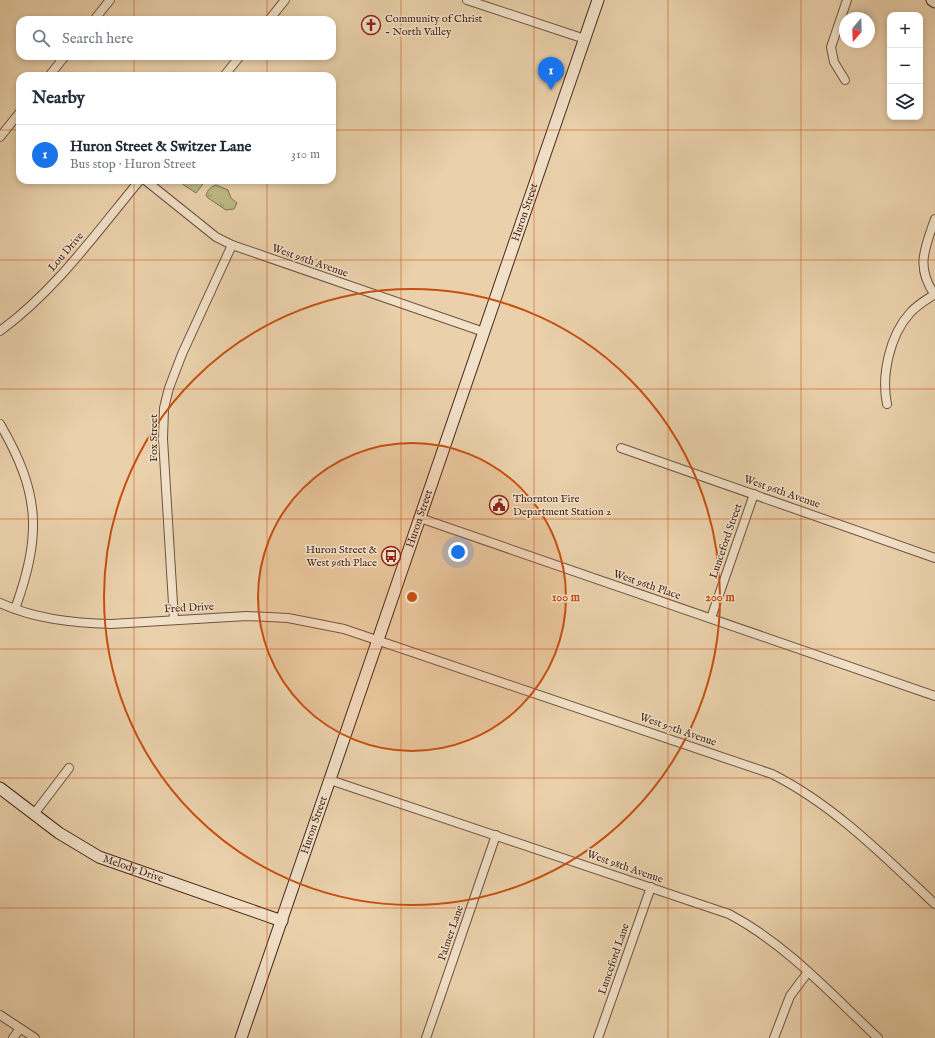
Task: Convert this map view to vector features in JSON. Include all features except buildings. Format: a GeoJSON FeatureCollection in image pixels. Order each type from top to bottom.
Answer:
{"type":"FeatureCollection","features":[{"type":"Feature","properties":{"kind":"main road","name":"Huron Street"},"geometry":{"type":"LineString","coordinates":[[242,1038],[598,0]]}},
{"type":"Feature","properties":{"kind":"main road","name":"Melody Drive"},"geometry":{"type":"LineString","coordinates":[[0,788],[59,833],[99,857],[282,921]]}},
{"type":"Feature","properties":{"kind":"street"},"geometry":{"type":"LineString","coordinates":[[97,16],[110,0]]}},
{"type":"Feature","properties":{"kind":"street"},"geometry":{"type":"LineString","coordinates":[[272,16],[285,0]]}},
{"type":"Feature","properties":{"kind":"street"},"geometry":{"type":"LineString","coordinates":[[467,0],[585,38]]}},
{"type":"Feature","properties":{"kind":"street"},"geometry":{"type":"LineString","coordinates":[[845,80],[834,62],[831,47],[847,0]]}},
{"type":"Feature","properties":{"kind":"street"},"geometry":{"type":"LineString","coordinates":[[52,72],[62,60]]}},
{"type":"Feature","properties":{"kind":"street"},"geometry":{"type":"LineString","coordinates":[[227,72],[237,60]]}},
{"type":"Feature","properties":{"kind":"street"},"geometry":{"type":"LineString","coordinates":[[0,137],[16,117]]}},
{"type":"Feature","properties":{"kind":"street","name":"Lou Drive"},"geometry":{"type":"LineString","coordinates":[[0,331],[20,316],[61,276],[137,184]]}},
{"type":"Feature","properties":{"kind":"street","name":"West 96th Avenue"},"geometry":{"type":"LineString","coordinates":[[150,184],[216,237],[232,245],[484,332]]}},
{"type":"Feature","properties":{"kind":"street"},"geometry":{"type":"LineString","coordinates":[[887,404],[884,386],[886,364],[902,322],[911,312],[935,294],[925,276],[923,258],[935,219]]}},
{"type":"Feature","properties":{"kind":"street","name":"Fox Street"},"geometry":{"type":"LineString","coordinates":[[174,620],[163,439],[164,408],[169,388],[182,354],[232,245]]}},
{"type":"Feature","properties":{"kind":"street"},"geometry":{"type":"LineString","coordinates":[[0,424],[13,446],[24,473],[30,496],[33,520],[30,562],[15,609]]}},
{"type":"Feature","properties":{"kind":"street","name":"West 96th Avenue"},"geometry":{"type":"LineString","coordinates":[[621,448],[935,558]]}},
{"type":"Feature","properties":{"kind":"street","name":"Lunceford Street"},"geometry":{"type":"LineString","coordinates":[[711,618],[754,494]]}},
{"type":"Feature","properties":{"kind":"street","name":"West 96th Place"},"geometry":{"type":"LineString","coordinates":[[420,518],[935,696]]}},
{"type":"Feature","properties":{"kind":"street","name":"Fred Drive"},"geometry":{"type":"LineString","coordinates":[[0,604],[48,618],[91,624],[247,616],[288,618],[344,629],[378,640]]}},
{"type":"Feature","properties":{"kind":"street","name":"West 97th Avenue"},"geometry":{"type":"LineString","coordinates":[[378,640],[772,774],[800,789],[840,818],[935,904]]}},
{"type":"Feature","properties":{"kind":"street"},"geometry":{"type":"LineString","coordinates":[[34,814],[69,768]]}},
{"type":"Feature","properties":{"kind":"street","name":"West 98th Avenue"},"geometry":{"type":"LineString","coordinates":[[330,780],[717,910],[746,923],[774,943],[808,972],[878,1038]]}},
{"type":"Feature","properties":{"kind":"street","name":"Palmer Lane"},"geometry":{"type":"LineString","coordinates":[[426,1038],[496,835]]}},
{"type":"Feature","properties":{"kind":"street","name":"Lunceford Lane"},"geometry":{"type":"LineString","coordinates":[[598,1038],[651,888]]}},
{"type":"Feature","properties":{"kind":"street"},"geometry":{"type":"LineString","coordinates":[[774,1038],[790,996],[808,972]]}},
{"type":"Feature","properties":{"kind":"street"},"geometry":{"type":"LineString","coordinates":[[0,1015],[35,1038]]}},
{"type":"Feature","properties":{"kind":"street"},"geometry":{"type":"LineString","coordinates":[[13,1038],[20,1028]]}},
{"type":"Feature","properties":{"kind":"green space"},"geometry":{"type":"Polygon","coordinates":[[[182,184],[203,184],[196,193],[182,184]]]}},
{"type":"Feature","properties":{"kind":"green space"},"geometry":{"type":"Polygon","coordinates":[[[216,185],[228,190],[231,198],[237,203],[234,209],[226,210],[208,198],[206,195],[211,188],[216,185]]]}},
{"type":"Feature","properties":{"kind":"place","name":"Community of Christ - North Valley"},"geometry":{"type":"Point","coordinates":[371,25]}},
{"type":"Feature","properties":{"kind":"place","name":"Huron Street & Switzer Lane"},"geometry":{"type":"Point","coordinates":[551,90]}},
{"type":"Feature","properties":{"kind":"place","name":"Thornton Fire Department Station 2"},"geometry":{"type":"Point","coordinates":[499,505]}},
{"type":"Feature","properties":{"kind":"place","name":"Huron Street & West 96th Place"},"geometry":{"type":"Point","coordinates":[391,556]}}]}
